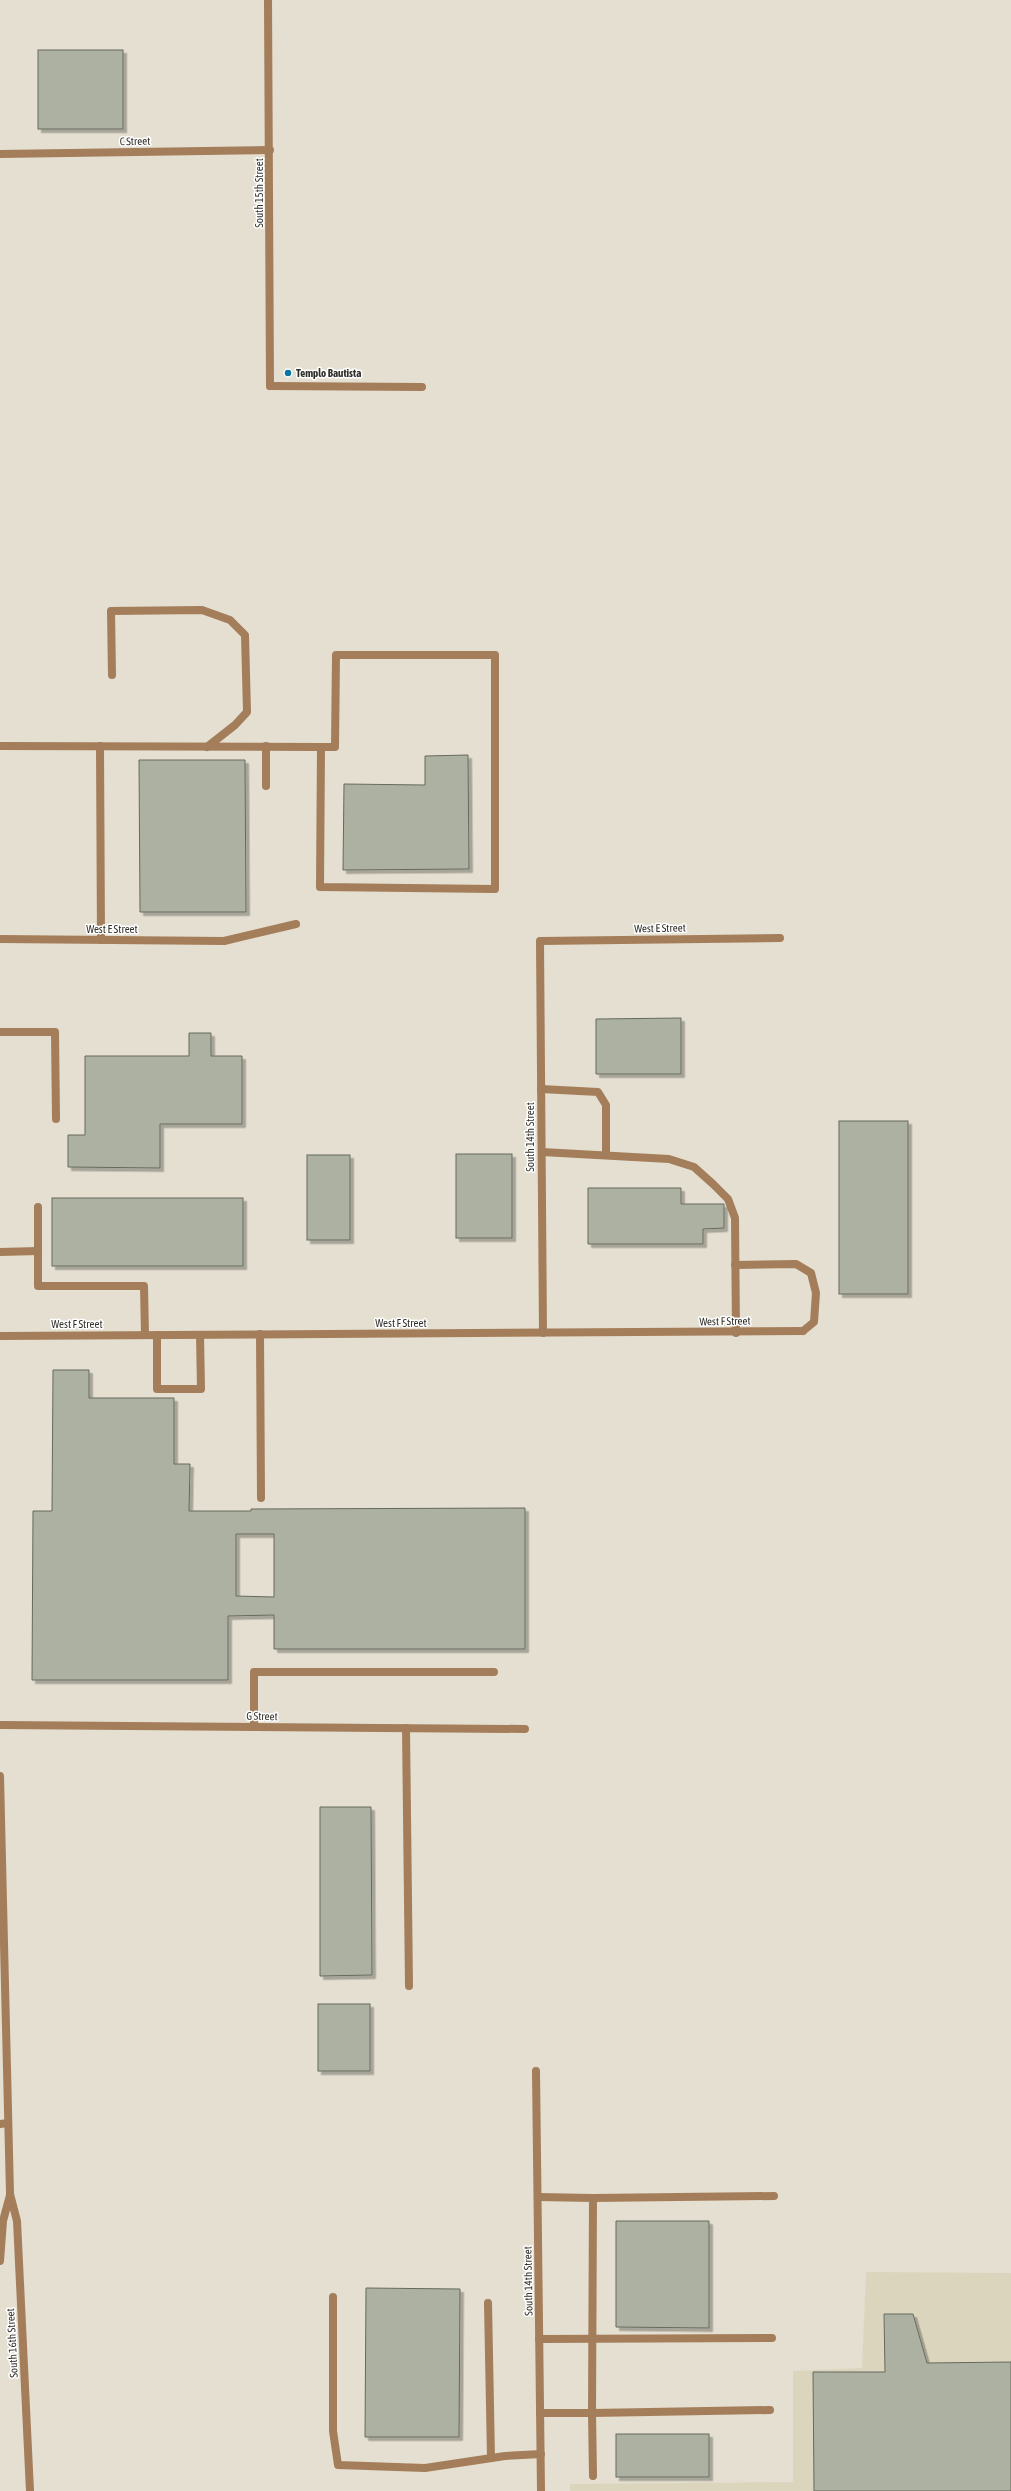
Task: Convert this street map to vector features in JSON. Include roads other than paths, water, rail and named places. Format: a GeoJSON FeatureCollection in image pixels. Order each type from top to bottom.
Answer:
{"type":"FeatureCollection","features":[{"type":"Feature","properties":{"kind":"street","name":"South 15th Street"},"geometry":{"type":"LineString","coordinates":[[268,0],[270,150],[270,386],[422,388]]}},
{"type":"Feature","properties":{"kind":"street","name":"C Street"},"geometry":{"type":"LineString","coordinates":[[0,154],[270,150]]}},
{"type":"Feature","properties":{"kind":"street"},"geometry":{"type":"LineString","coordinates":[[112,675],[111,611],[202,610],[230,620],[245,635],[247,712],[235,725],[207,746]]}},
{"type":"Feature","properties":{"kind":"street"},"geometry":{"type":"LineString","coordinates":[[0,746],[335,747],[336,655],[495,654],[495,889],[320,887],[321,747]]}},
{"type":"Feature","properties":{"kind":"street"},"geometry":{"type":"LineString","coordinates":[[100,746],[101,940]]}},
{"type":"Feature","properties":{"kind":"street"},"geometry":{"type":"LineString","coordinates":[[266,746],[266,786]]}},
{"type":"Feature","properties":{"kind":"street","name":"West E Street"},"geometry":{"type":"LineString","coordinates":[[0,939],[224,941],[296,924]]}},
{"type":"Feature","properties":{"kind":"street","name":"West E Street"},"geometry":{"type":"LineString","coordinates":[[540,941],[780,938]]}},
{"type":"Feature","properties":{"kind":"street","name":"South 14th Street"},"geometry":{"type":"LineString","coordinates":[[540,941],[543,1333]]}},
{"type":"Feature","properties":{"kind":"street"},"geometry":{"type":"LineString","coordinates":[[0,1032],[55,1032],[56,1120]]}},
{"type":"Feature","properties":{"kind":"street"},"geometry":{"type":"LineString","coordinates":[[541,1089],[598,1092],[606,1105],[606,1155]]}},
{"type":"Feature","properties":{"kind":"street"},"geometry":{"type":"LineString","coordinates":[[542,1152],[669,1159],[694,1167],[728,1199],[735,1218],[736,1333]]}},
{"type":"Feature","properties":{"kind":"street"},"geometry":{"type":"LineString","coordinates":[[38,1207],[38,1286],[144,1286],[145,1335]]}},
{"type":"Feature","properties":{"kind":"street"},"geometry":{"type":"LineString","coordinates":[[0,1252],[38,1252]]}},
{"type":"Feature","properties":{"kind":"street","name":"West F Street"},"geometry":{"type":"LineString","coordinates":[[0,1336],[736,1333],[803,1331],[814,1322],[816,1293],[811,1273],[796,1264],[735,1265]]}},
{"type":"Feature","properties":{"kind":"street"},"geometry":{"type":"LineString","coordinates":[[260,1334],[261,1498]]}},
{"type":"Feature","properties":{"kind":"street"},"geometry":{"type":"LineString","coordinates":[[157,1335],[157,1389],[201,1389],[200,1335]]}},
{"type":"Feature","properties":{"kind":"street"},"geometry":{"type":"LineString","coordinates":[[254,1727],[254,1672],[494,1672]]}},
{"type":"Feature","properties":{"kind":"street","name":"G Street"},"geometry":{"type":"LineString","coordinates":[[0,1725],[525,1729]]}},
{"type":"Feature","properties":{"kind":"street"},"geometry":{"type":"LineString","coordinates":[[406,1728],[409,1986]]}},
{"type":"Feature","properties":{"kind":"street","name":"South 16th Street"},"geometry":{"type":"LineString","coordinates":[[0,1776],[4,2124],[10,2194],[17,2221],[30,2491]]}},
{"type":"Feature","properties":{"kind":"street","name":"South 14th Street"},"geometry":{"type":"LineString","coordinates":[[536,2071],[541,2491]]}},
{"type":"Feature","properties":{"kind":"street","name":"South 16th Street"},"geometry":{"type":"LineString","coordinates":[[0,2261],[3,2221],[10,2194]]}},
{"type":"Feature","properties":{"kind":"street"},"geometry":{"type":"LineString","coordinates":[[538,2197],[593,2198],[774,2196]]}},
{"type":"Feature","properties":{"kind":"street"},"geometry":{"type":"LineString","coordinates":[[593,2198],[593,2476]]}},
{"type":"Feature","properties":{"kind":"street"},"geometry":{"type":"LineString","coordinates":[[333,2297],[333,2431],[338,2465],[425,2468],[491,2458],[541,2454]]}},
{"type":"Feature","properties":{"kind":"street"},"geometry":{"type":"LineString","coordinates":[[488,2303],[491,2458]]}},
{"type":"Feature","properties":{"kind":"street"},"geometry":{"type":"LineString","coordinates":[[539,2339],[592,2340],[772,2338]]}},
{"type":"Feature","properties":{"kind":"street"},"geometry":{"type":"LineString","coordinates":[[540,2413],[770,2410]]}},
{"type":"Feature","properties":{"kind":"place","name":"Templo Bautista"},"geometry":{"type":"Point","coordinates":[288,373]}}]}
